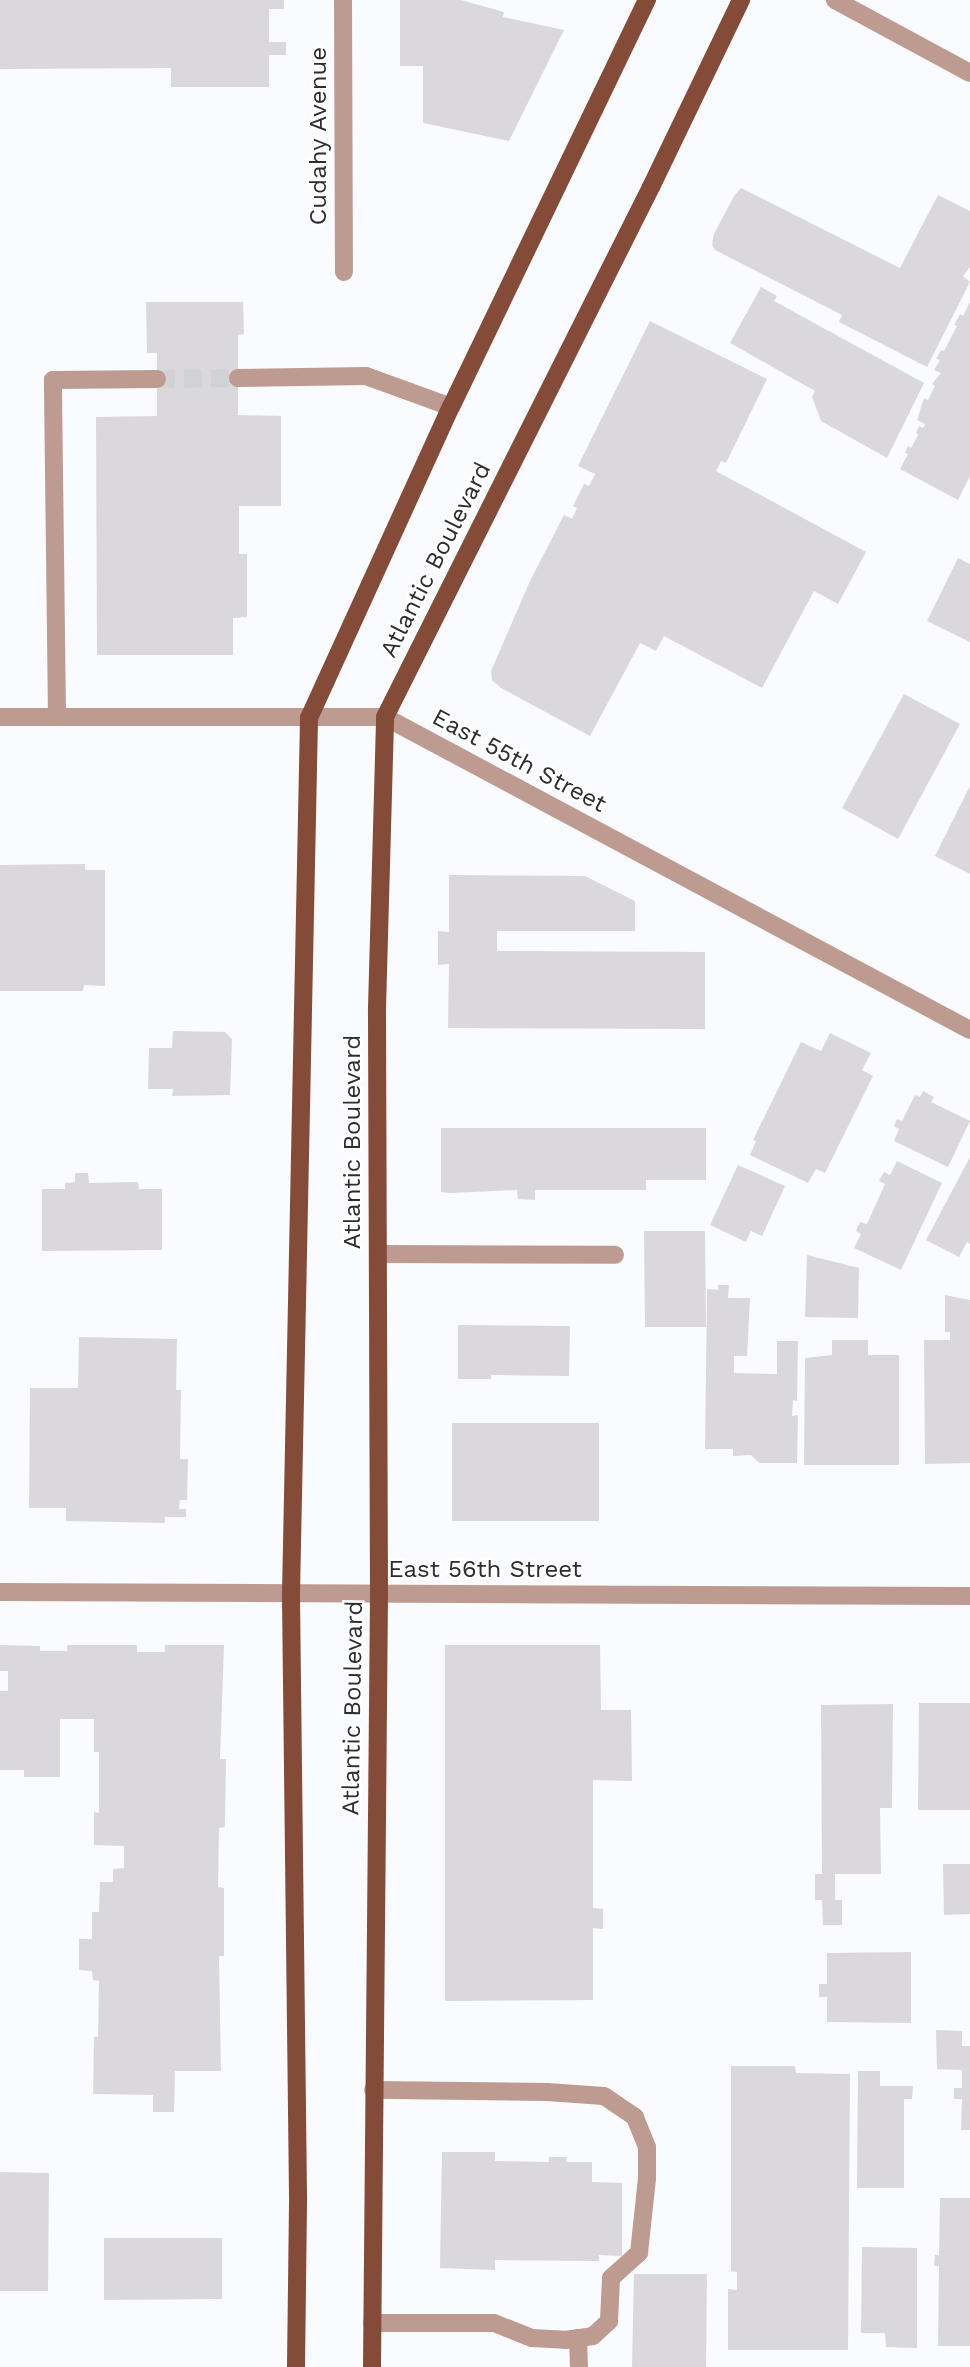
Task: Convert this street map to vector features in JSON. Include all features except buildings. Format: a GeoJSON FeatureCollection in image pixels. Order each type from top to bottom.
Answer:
{"type":"FeatureCollection","features":[{"type":"Feature","properties":{"kind":"main road","name":"Atlantic Boulevard"},"geometry":{"type":"LineString","coordinates":[[296,2367],[298,2196],[291,1593],[309,718],[451,407],[646,0]]}},
{"type":"Feature","properties":{"kind":"main road","name":"Atlantic Boulevard"},"geometry":{"type":"LineString","coordinates":[[372,2367],[379,1594],[377,1008],[385,717],[651,187],[741,0]]}},
{"type":"Feature","properties":{"kind":"street","name":"Cudahy Avenue"},"geometry":{"type":"LineString","coordinates":[[343,0],[344,272]]}},
{"type":"Feature","properties":{"kind":"street"},"geometry":{"type":"LineString","coordinates":[[835,0],[970,73]]}},
{"type":"Feature","properties":{"kind":"street"},"geometry":{"type":"LineString","coordinates":[[239,378],[366,376],[451,407]]}},
{"type":"Feature","properties":{"kind":"street"},"geometry":{"type":"LineString","coordinates":[[57,717],[53,380],[157,379]]}},
{"type":"Feature","properties":{"kind":"street","name":"East 55th Street"},"geometry":{"type":"LineString","coordinates":[[0,717],[385,717],[970,1030]]}},
{"type":"Feature","properties":{"kind":"street"},"geometry":{"type":"LineString","coordinates":[[377,1254],[615,1255]]}},
{"type":"Feature","properties":{"kind":"street","name":"East 56th Street"},"geometry":{"type":"LineString","coordinates":[[0,1591],[970,1596]]}},
{"type":"Feature","properties":{"kind":"street"},"geometry":{"type":"LineString","coordinates":[[372,2323],[494,2323],[532,2338],[593,2336],[609,2321],[611,2278],[639,2253],[647,2189],[648,2147],[635,2117],[604,2096],[373,2090]]}},
{"type":"Feature","properties":{"kind":"street"},"geometry":{"type":"LineString","coordinates":[[578,2338],[579,2367]]}},
{"type":"Feature","properties":{"kind":"tunnel"},"geometry":{"type":"LineString","coordinates":[[157,379],[238,378]]}}]}
